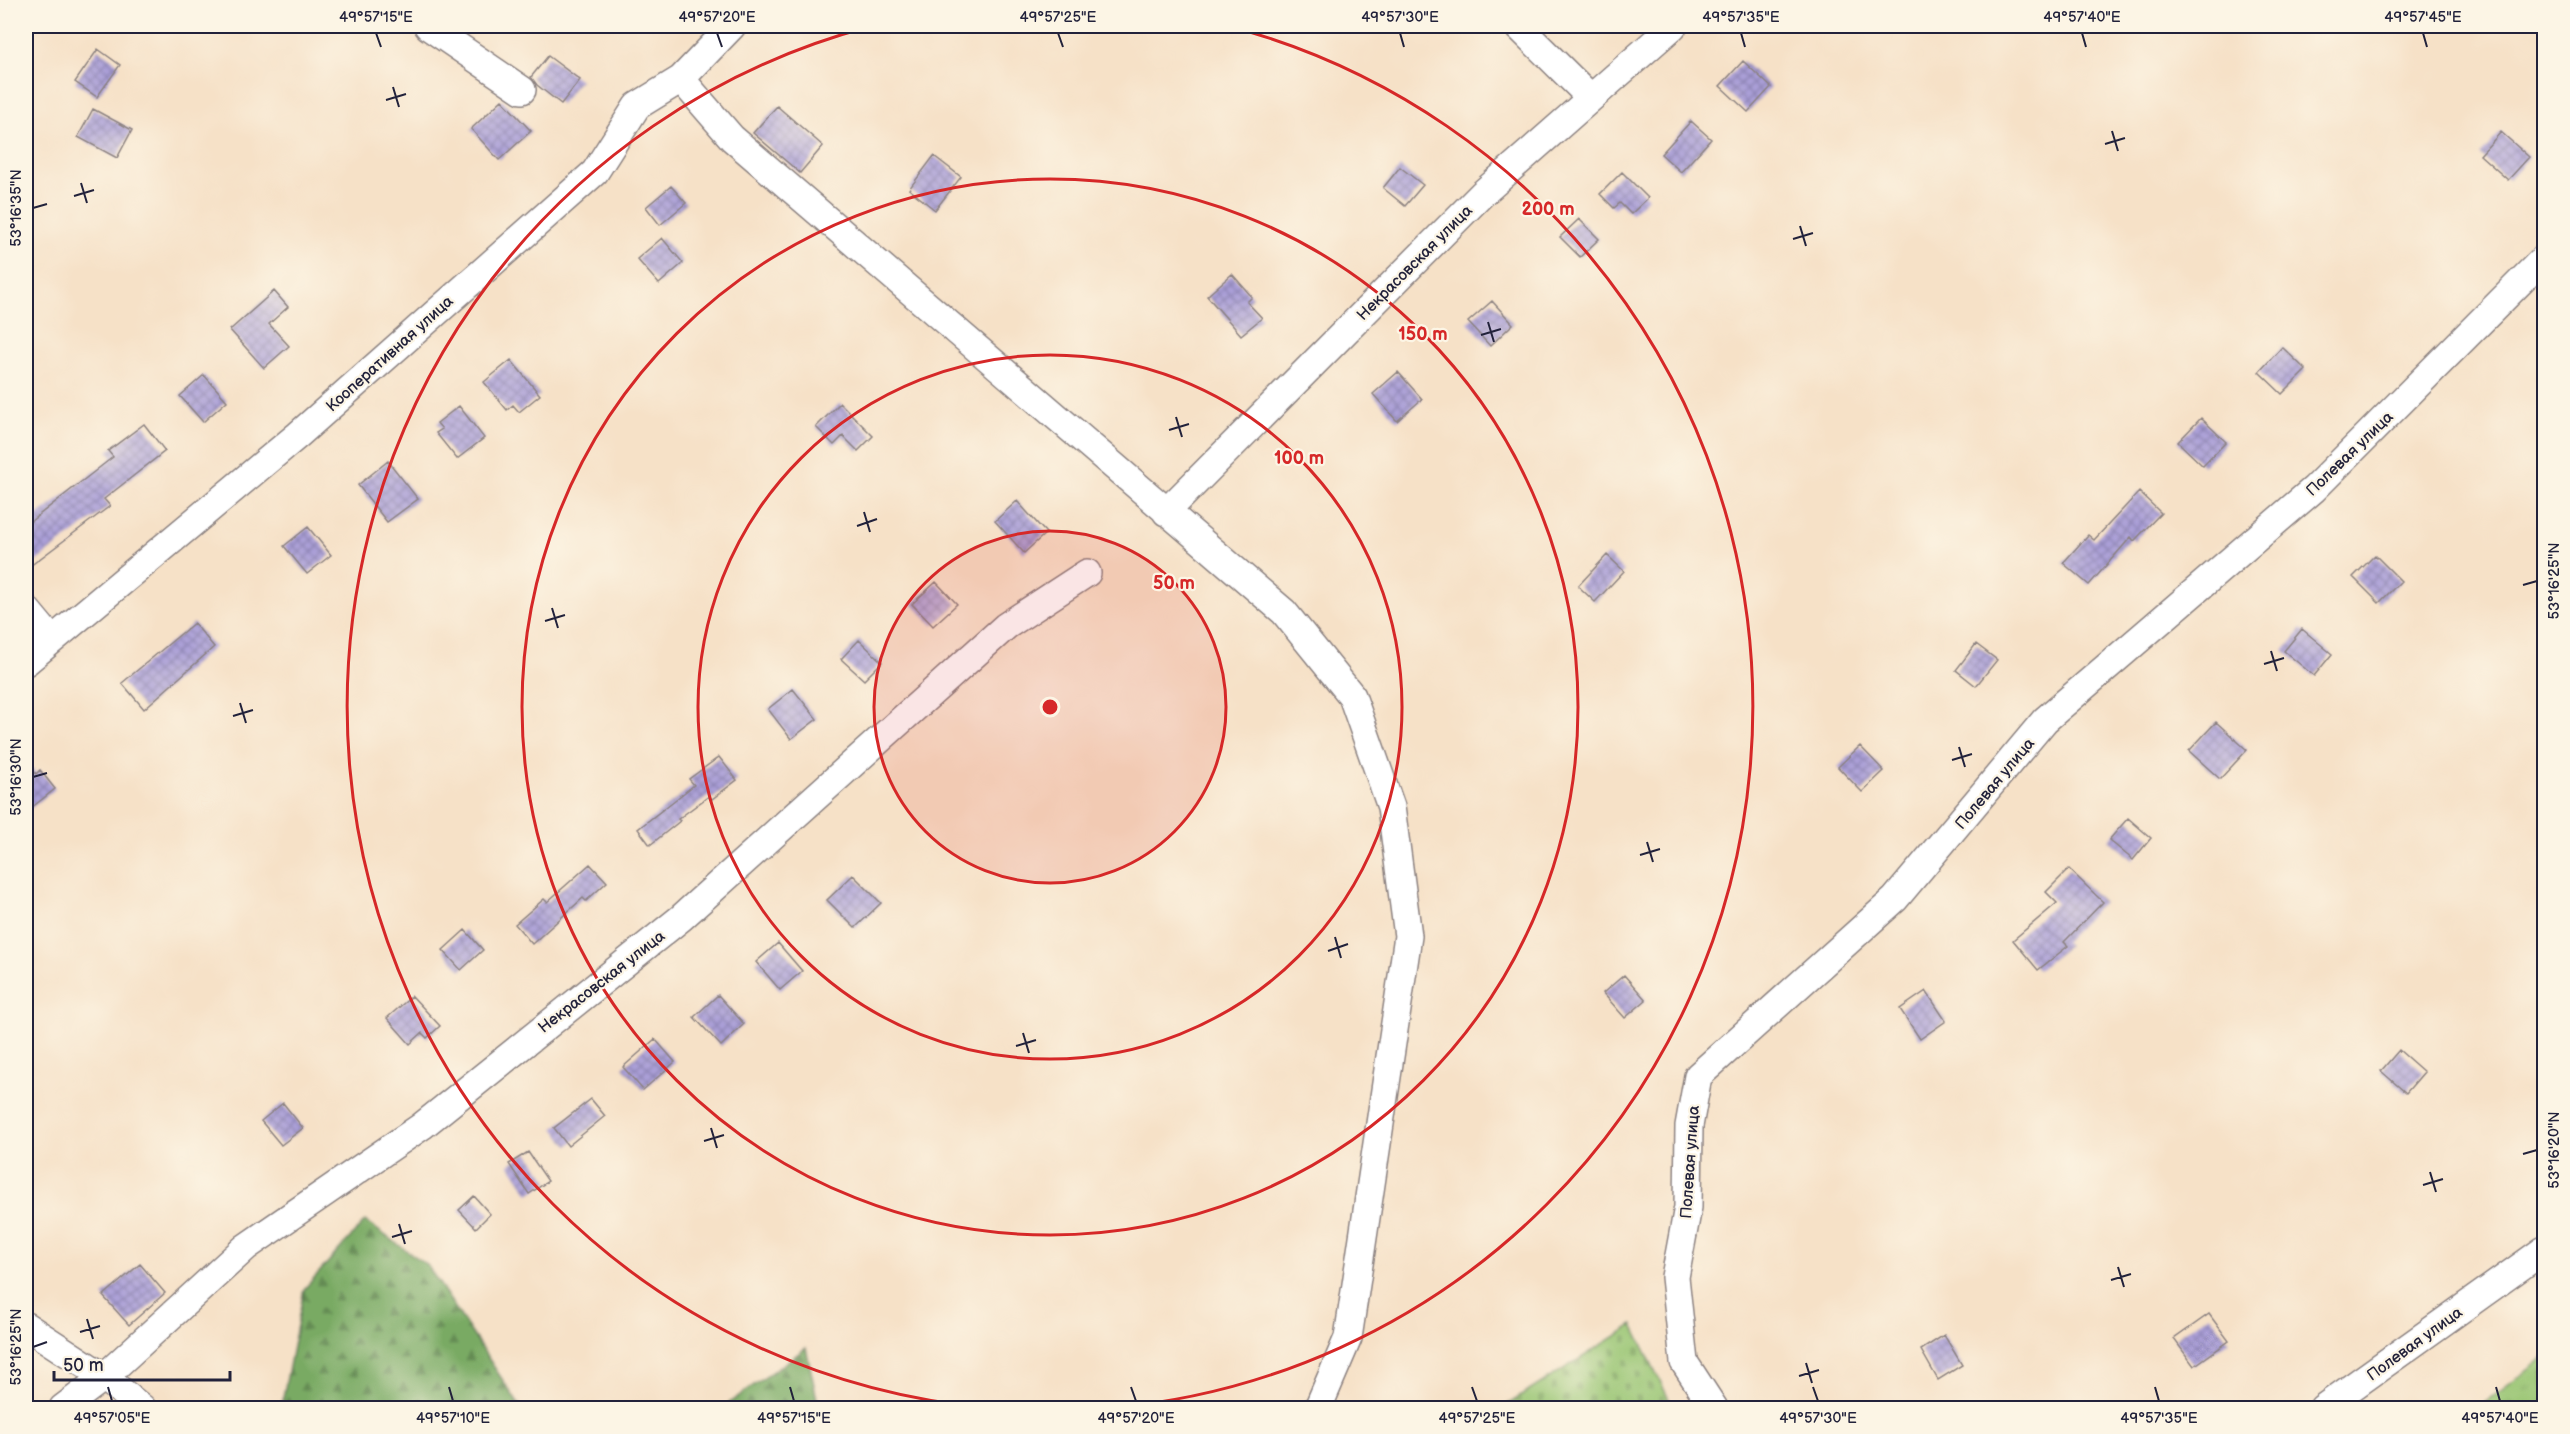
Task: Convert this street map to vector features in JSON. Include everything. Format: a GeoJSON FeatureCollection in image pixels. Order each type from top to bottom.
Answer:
{"type":"FeatureCollection","features":[{"type":"Feature","properties":{"kind":"street"},"geometry":{"type":"LineString","coordinates":[[428,26],[522,90]]}},
{"type":"Feature","properties":{"kind":"street","name":"Кооперативная улица"},"geometry":{"type":"LineString","coordinates":[[26,662],[298,435],[454,294],[595,172],[636,106],[681,79],[732,26]]}},
{"type":"Feature","properties":{"kind":"street"},"geometry":{"type":"LineString","coordinates":[[1518,26],[1591,98]]}},
{"type":"Feature","properties":{"kind":"street","name":"Некрасовская улица"},"geometry":{"type":"LineString","coordinates":[[1167,512],[1482,194],[1673,26]]}},
{"type":"Feature","properties":{"kind":"street"},"geometry":{"type":"LineString","coordinates":[[681,79],[732,138],[1284,612],[1352,696],[1391,807],[1408,936],[1348,1338],[1318,1408]]}},
{"type":"Feature","properties":{"kind":"street","name":"Полевая улица"},"geometry":{"type":"LineString","coordinates":[[1714,1408],[1684,1362],[1675,1276],[1688,1207],[1689,1126],[1698,1076],[1895,899],[2045,720],[2314,489],[2544,258]]}},
{"type":"Feature","properties":{"kind":"street","name":"Некрасовская улица"},"geometry":{"type":"LineString","coordinates":[[63,1408],[104,1377],[246,1247],[422,1126],[681,918],[1006,626],[1087,573]]}},
{"type":"Feature","properties":{"kind":"street"},"geometry":{"type":"LineString","coordinates":[[26,609],[51,639]]}},
{"type":"Feature","properties":{"kind":"street","name":"Полевая улица"},"geometry":{"type":"LineString","coordinates":[[2322,1408],[2544,1250]]}},
{"type":"Feature","properties":{"kind":"street"},"geometry":{"type":"LineString","coordinates":[[26,1326],[104,1377],[142,1408]]}},
{"type":"Feature","properties":{"kind":"green space"},"geometry":{"type":"Polygon","coordinates":[[[365,1221],[427,1265],[521,1408],[281,1408],[304,1289],[365,1221]]]}},
{"type":"Feature","properties":{"kind":"green space"},"geometry":{"type":"Polygon","coordinates":[[[1633,1325],[1673,1408],[1502,1408],[1633,1325]]]}},
{"type":"Feature","properties":{"kind":"green space"},"geometry":{"type":"Polygon","coordinates":[[[806,1348],[819,1408],[722,1408],[806,1348]]]}},
{"type":"Feature","properties":{"kind":"green space"},"geometry":{"type":"Polygon","coordinates":[[[2544,1358],[2544,1408],[2478,1408],[2544,1358]]]}},
{"type":"Feature","properties":{"kind":"building"},"geometry":{"type":"Polygon","coordinates":[[[98,49],[120,65],[97,97],[75,82],[98,49]]]}},
{"type":"Feature","properties":{"kind":"building"},"geometry":{"type":"Polygon","coordinates":[[[548,56],[580,80],[561,104],[537,85],[531,77],[548,56]]]}},
{"type":"Feature","properties":{"kind":"building"},"geometry":{"type":"Polygon","coordinates":[[[1743,61],[1771,87],[1748,112],[1720,86],[1743,61]]]}},
{"type":"Feature","properties":{"kind":"building"},"geometry":{"type":"Polygon","coordinates":[[[502,100],[531,131],[499,160],[471,129],[502,100]]]}},
{"type":"Feature","properties":{"kind":"building"},"geometry":{"type":"Polygon","coordinates":[[[777,106],[823,146],[800,173],[753,133],[777,106]]]}},
{"type":"Feature","properties":{"kind":"building"},"geometry":{"type":"Polygon","coordinates":[[[93,109],[132,130],[117,158],[78,137],[93,109]]]}},
{"type":"Feature","properties":{"kind":"building"},"geometry":{"type":"Polygon","coordinates":[[[1691,121],[1711,139],[1681,172],[1661,154],[1691,121]]]}},
{"type":"Feature","properties":{"kind":"building"},"geometry":{"type":"Polygon","coordinates":[[[2501,132],[2529,157],[2508,180],[2480,155],[2501,132]]]}},
{"type":"Feature","properties":{"kind":"building"},"geometry":{"type":"Polygon","coordinates":[[[934,156],[961,177],[935,210],[909,189],[934,156]]]}},
{"type":"Feature","properties":{"kind":"building"},"geometry":{"type":"Polygon","coordinates":[[[1400,167],[1423,185],[1405,206],[1383,188],[1400,167]]]}},
{"type":"Feature","properties":{"kind":"building"},"geometry":{"type":"Polygon","coordinates":[[[1622,172],[1648,198],[1631,214],[1620,203],[1614,208],[1600,194],[1622,172]]]}},
{"type":"Feature","properties":{"kind":"building"},"geometry":{"type":"Polygon","coordinates":[[[671,186],[686,203],[660,225],[646,207],[671,186]]]}},
{"type":"Feature","properties":{"kind":"building"},"geometry":{"type":"Polygon","coordinates":[[[1579,219],[1599,239],[1580,257],[1560,237],[1579,219]]]}},
{"type":"Feature","properties":{"kind":"building"},"geometry":{"type":"Polygon","coordinates":[[[662,238],[683,263],[659,284],[637,259],[662,238]]]}},
{"type":"Feature","properties":{"kind":"building"},"geometry":{"type":"Polygon","coordinates":[[[1232,274],[1252,297],[1247,302],[1262,318],[1241,335],[1207,296],[1232,274]]]}},
{"type":"Feature","properties":{"kind":"building"},"geometry":{"type":"Polygon","coordinates":[[[274,291],[288,307],[269,324],[289,346],[264,368],[230,330],[274,291]]]}},
{"type":"Feature","properties":{"kind":"building"},"geometry":{"type":"Polygon","coordinates":[[[1492,301],[1513,324],[1490,346],[1468,322],[1492,301]]]}},
{"type":"Feature","properties":{"kind":"building"},"geometry":{"type":"Polygon","coordinates":[[[2282,347],[2306,370],[2282,394],[2259,372],[2282,347]]]}},
{"type":"Feature","properties":{"kind":"building"},"geometry":{"type":"Polygon","coordinates":[[[511,360],[540,395],[519,412],[513,405],[507,410],[484,382],[511,360]]]}},
{"type":"Feature","properties":{"kind":"building"},"geometry":{"type":"Polygon","coordinates":[[[1398,372],[1422,399],[1397,421],[1373,394],[1398,372]]]}},
{"type":"Feature","properties":{"kind":"building"},"geometry":{"type":"Polygon","coordinates":[[[204,375],[227,401],[203,422],[180,396],[204,375]]]}},
{"type":"Feature","properties":{"kind":"building"},"geometry":{"type":"Polygon","coordinates":[[[840,403],[873,436],[858,451],[843,436],[834,445],[816,427],[840,403]]]}},
{"type":"Feature","properties":{"kind":"building"},"geometry":{"type":"Polygon","coordinates":[[[459,406],[484,438],[457,459],[436,433],[442,429],[437,423],[459,406]]]}},
{"type":"Feature","properties":{"kind":"building"},"geometry":{"type":"Polygon","coordinates":[[[2201,418],[2226,442],[2203,466],[2178,442],[2201,418]]]}},
{"type":"Feature","properties":{"kind":"building"},"geometry":{"type":"Polygon","coordinates":[[[144,424],[165,451],[104,499],[110,506],[26,569],[26,525],[113,457],[108,451],[144,424]]]}},
{"type":"Feature","properties":{"kind":"building"},"geometry":{"type":"Polygon","coordinates":[[[388,461],[418,499],[387,522],[358,485],[388,461]]]}},
{"type":"Feature","properties":{"kind":"building"},"geometry":{"type":"Polygon","coordinates":[[[2139,492],[2161,513],[2134,541],[2131,537],[2089,585],[2063,563],[2088,535],[2094,540],[2139,492]]]}},
{"type":"Feature","properties":{"kind":"building"},"geometry":{"type":"Polygon","coordinates":[[[1017,501],[1046,533],[1024,553],[995,521],[1017,501]]]}},
{"type":"Feature","properties":{"kind":"building"},"geometry":{"type":"Polygon","coordinates":[[[308,527],[331,555],[307,574],[284,546],[308,527]]]}},
{"type":"Feature","properties":{"kind":"building"},"geometry":{"type":"Polygon","coordinates":[[[1607,555],[1624,571],[1595,602],[1578,586],[1607,555]]]}},
{"type":"Feature","properties":{"kind":"building"},"geometry":{"type":"Polygon","coordinates":[[[2375,555],[2401,581],[2379,603],[2353,577],[2375,555]]]}},
{"type":"Feature","properties":{"kind":"building"},"geometry":{"type":"Polygon","coordinates":[[[936,582],[957,604],[933,626],[912,604],[936,582]]]}},
{"type":"Feature","properties":{"kind":"building"},"geometry":{"type":"Polygon","coordinates":[[[194,623],[214,647],[144,709],[122,683],[194,623]]]}},
{"type":"Feature","properties":{"kind":"building"},"geometry":{"type":"Polygon","coordinates":[[[2302,629],[2332,654],[2314,676],[2284,651],[2302,629]]]}},
{"type":"Feature","properties":{"kind":"building"},"geometry":{"type":"Polygon","coordinates":[[[859,640],[882,662],[864,680],[841,659],[859,640]]]}},
{"type":"Feature","properties":{"kind":"building"},"geometry":{"type":"Polygon","coordinates":[[[1976,644],[1997,660],[1976,686],[1956,670],[1976,644]]]}},
{"type":"Feature","properties":{"kind":"building"},"geometry":{"type":"Polygon","coordinates":[[[793,689],[817,719],[791,739],[768,709],[793,689]]]}},
{"type":"Feature","properties":{"kind":"building"},"geometry":{"type":"Polygon","coordinates":[[[2216,722],[2247,750],[2220,779],[2189,751],[2216,722]]]}},
{"type":"Feature","properties":{"kind":"building"},"geometry":{"type":"Polygon","coordinates":[[[1860,746],[1884,771],[1862,792],[1838,767],[1860,746]]]}},
{"type":"Feature","properties":{"kind":"building"},"geometry":{"type":"Polygon","coordinates":[[[719,757],[737,780],[712,799],[709,796],[678,819],[680,821],[650,845],[638,829],[694,785],[689,779],[719,757]]]}},
{"type":"Feature","properties":{"kind":"building"},"geometry":{"type":"Polygon","coordinates":[[[26,761],[36,774],[40,770],[55,789],[26,812],[26,761]]]}},
{"type":"Feature","properties":{"kind":"building"},"geometry":{"type":"Polygon","coordinates":[[[2128,818],[2151,838],[2133,860],[2109,840],[2128,818]]]}},
{"type":"Feature","properties":{"kind":"building"},"geometry":{"type":"Polygon","coordinates":[[[590,864],[607,882],[586,901],[583,898],[532,944],[515,924],[544,899],[547,902],[590,864]]]}},
{"type":"Feature","properties":{"kind":"building"},"geometry":{"type":"Polygon","coordinates":[[[2069,869],[2103,902],[2064,942],[2068,946],[2038,970],[2013,940],[2057,903],[2046,892],[2069,869]]]}},
{"type":"Feature","properties":{"kind":"building"},"geometry":{"type":"Polygon","coordinates":[[[853,875],[881,903],[855,928],[827,900],[853,875]]]}},
{"type":"Feature","properties":{"kind":"building"},"geometry":{"type":"Polygon","coordinates":[[[465,930],[483,950],[461,970],[443,950],[465,930]]]}},
{"type":"Feature","properties":{"kind":"building"},"geometry":{"type":"Polygon","coordinates":[[[778,943],[802,971],[780,990],[756,962],[778,943]]]}},
{"type":"Feature","properties":{"kind":"building"},"geometry":{"type":"Polygon","coordinates":[[[1624,975],[1646,1000],[1625,1018],[1603,993],[1624,975]]]}},
{"type":"Feature","properties":{"kind":"building"},"geometry":{"type":"Polygon","coordinates":[[[1926,991],[1946,1021],[1920,1039],[1900,1009],[1926,991]]]}},
{"type":"Feature","properties":{"kind":"building"},"geometry":{"type":"Polygon","coordinates":[[[718,995],[744,1024],[721,1046],[694,1017],[718,995]]]}},
{"type":"Feature","properties":{"kind":"building"},"geometry":{"type":"Polygon","coordinates":[[[412,996],[440,1026],[427,1038],[422,1033],[410,1044],[387,1018],[412,996]]]}},
{"type":"Feature","properties":{"kind":"building"},"geometry":{"type":"Polygon","coordinates":[[[655,1039],[675,1062],[643,1090],[623,1067],[655,1039]]]}},
{"type":"Feature","properties":{"kind":"building"},"geometry":{"type":"Polygon","coordinates":[[[2399,1050],[2424,1072],[2406,1093],[2381,1071],[2399,1050]]]}},
{"type":"Feature","properties":{"kind":"building"},"geometry":{"type":"Polygon","coordinates":[[[591,1099],[605,1116],[568,1146],[554,1128],[591,1099]]]}},
{"type":"Feature","properties":{"kind":"building"},"geometry":{"type":"Polygon","coordinates":[[[283,1103],[303,1128],[281,1145],[261,1121],[283,1103]]]}},
{"type":"Feature","properties":{"kind":"building"},"geometry":{"type":"Polygon","coordinates":[[[528,1152],[548,1181],[529,1194],[509,1164],[528,1152]]]}},
{"type":"Feature","properties":{"kind":"building"},"geometry":{"type":"Polygon","coordinates":[[[474,1196],[490,1214],[476,1228],[459,1210],[474,1196]]]}},
{"type":"Feature","properties":{"kind":"building"},"geometry":{"type":"Polygon","coordinates":[[[140,1264],[165,1293],[129,1325],[103,1296],[140,1264]]]}},
{"type":"Feature","properties":{"kind":"building"},"geometry":{"type":"Polygon","coordinates":[[[2209,1314],[2229,1341],[2194,1366],[2174,1339],[2209,1314]]]}},
{"type":"Feature","properties":{"kind":"building"},"geometry":{"type":"Polygon","coordinates":[[[1944,1335],[1962,1365],[1938,1380],[1921,1350],[1944,1335]]]}}]}
